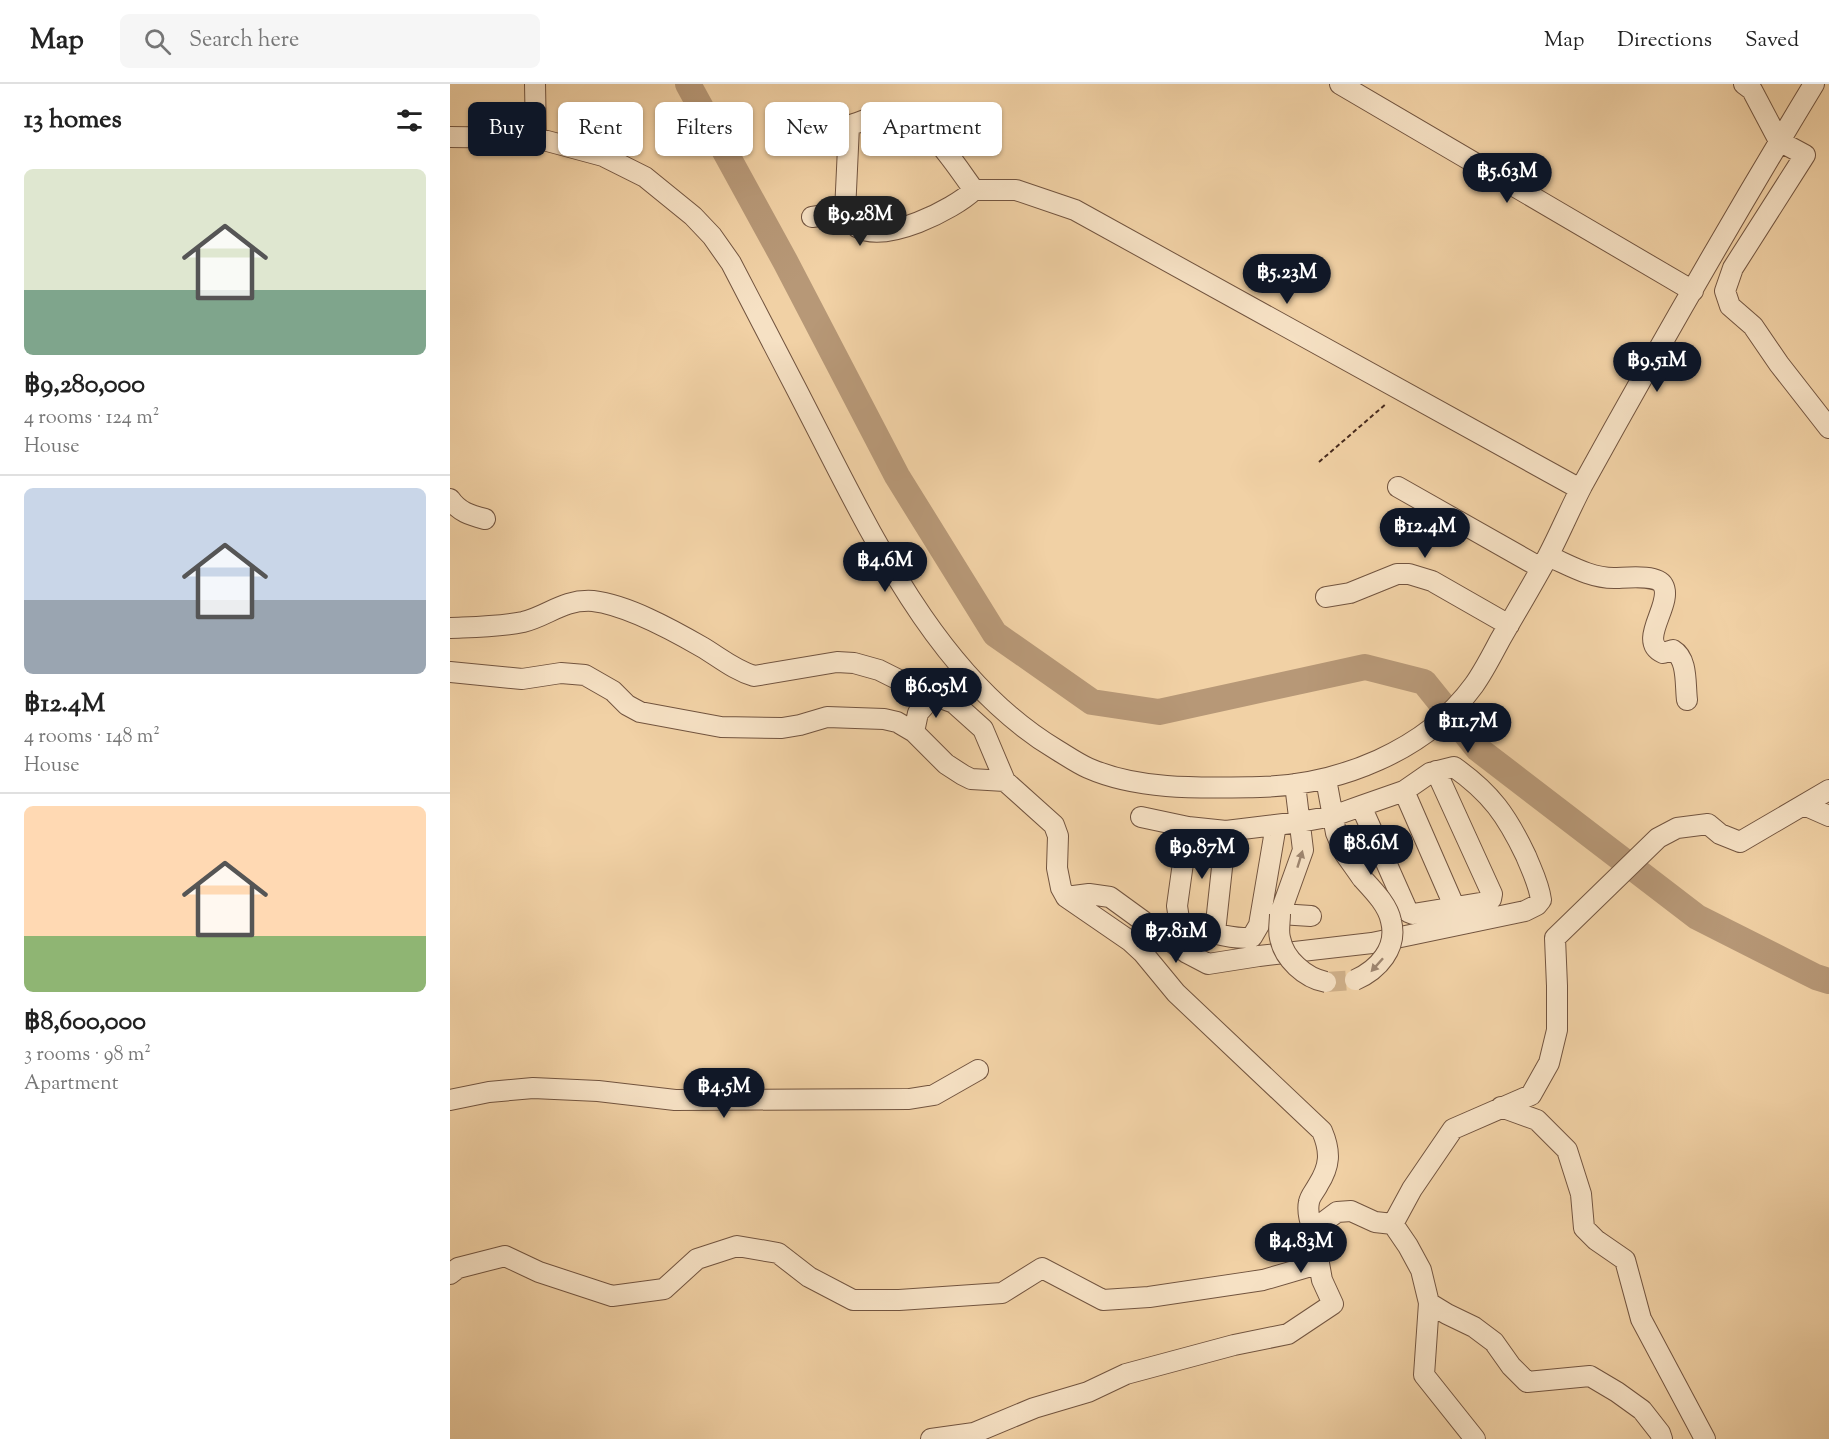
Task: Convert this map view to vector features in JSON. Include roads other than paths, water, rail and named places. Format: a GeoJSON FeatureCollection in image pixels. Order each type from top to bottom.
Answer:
{"type":"FeatureCollection","features":[{"type":"Feature","properties":{"kind":"street"},"geometry":{"type":"LineString","coordinates":[[535,84],[535,102]]}},
{"type":"Feature","properties":{"kind":"street"},"geometry":{"type":"LineString","coordinates":[[1340,84],[1694,291]]}},
{"type":"Feature","properties":{"kind":"street"},"geometry":{"type":"LineString","coordinates":[[1744,84],[1752,90],[1779,141],[1805,155],[1733,268],[1725,291],[1730,306],[1753,326],[1779,364],[1829,428]]}},
{"type":"Feature","properties":{"kind":"street"},"geometry":{"type":"LineString","coordinates":[[546,141],[603,156],[645,177],[693,216],[712,237],[731,262],[867,527],[904,588],[944,645],[967,673],[1021,726],[1086,768],[1126,781],[1222,788],[1277,786],[1326,779],[1373,763],[1408,744],[1441,720],[1474,686],[1544,562],[1581,489],[1779,141],[1814,84]]}},
{"type":"Feature","properties":{"kind":"street"},"geometry":{"type":"LineString","coordinates":[[849,126],[889,113],[908,117],[928,131],[974,190]]}},
{"type":"Feature","properties":{"kind":"street"},"geometry":{"type":"LineString","coordinates":[[450,137],[468,137]]}},
{"type":"Feature","properties":{"kind":"street"},"geometry":{"type":"LineString","coordinates":[[848,156],[845,212],[857,227],[873,232],[889,231],[941,214],[974,190],[1016,190],[1075,210],[1581,489]]}},
{"type":"Feature","properties":{"kind":"street"},"geometry":{"type":"LineString","coordinates":[[812,217],[845,212]]}},
{"type":"Feature","properties":{"kind":"street"},"geometry":{"type":"LineString","coordinates":[[1804,397],[1829,404]]}},
{"type":"Feature","properties":{"kind":"street"},"geometry":{"type":"LineString","coordinates":[[1398,487],[1544,562],[1610,578],[1658,579],[1665,591],[1664,602],[1654,633],[1654,645],[1663,653],[1672,650],[1679,653],[1683,663],[1687,700]]}},
{"type":"Feature","properties":{"kind":"street"},"geometry":{"type":"LineString","coordinates":[[450,499],[455,507],[466,514],[485,519]]}},
{"type":"Feature","properties":{"kind":"street"},"geometry":{"type":"LineString","coordinates":[[1326,597],[1350,593],[1397,574],[1409,574],[1432,581],[1509,625]]}},
{"type":"Feature","properties":{"kind":"street"},"geometry":{"type":"LineString","coordinates":[[450,628],[484,627],[525,621],[562,604],[590,601],[619,605],[700,646],[741,672],[754,676],[837,662],[854,663],[879,670],[919,690],[954,703],[983,729],[996,755],[1005,781],[1054,825],[1058,836],[1057,868],[1061,888],[1066,897],[1130,941],[1176,993],[1322,1131],[1328,1145],[1326,1170],[1309,1200],[1308,1209],[1322,1280],[1333,1304],[1288,1334],[1234,1345],[1126,1374],[1088,1392],[1034,1408],[974,1433],[932,1439]]}},
{"type":"Feature","properties":{"kind":"street"},"geometry":{"type":"LineString","coordinates":[[450,672],[522,679],[561,673],[585,675],[613,691],[627,705],[640,712],[721,727],[782,728],[827,717],[884,719],[897,722],[914,732],[946,764],[963,775],[971,779],[1005,781]]}},
{"type":"Feature","properties":{"kind":"street"},"geometry":{"type":"LineString","coordinates":[[954,703],[967,673]]}},
{"type":"Feature","properties":{"kind":"street"},"geometry":{"type":"LineString","coordinates":[[914,732],[918,713],[934,695]]}},
{"type":"Feature","properties":{"kind":"street"},"geometry":{"type":"LineString","coordinates":[[1066,897],[1089,894],[1110,897],[1187,953],[1208,964],[1372,943],[1525,910],[1537,905],[1541,900],[1539,886],[1515,832],[1501,808],[1454,767],[1430,773],[1404,791],[1333,816],[1300,822],[1226,831],[1188,827],[1141,817]]}},
{"type":"Feature","properties":{"kind":"street"},"geometry":{"type":"LineString","coordinates":[[1361,806],[1408,912],[1413,914],[1485,902],[1491,899],[1492,894],[1436,771]]}},
{"type":"Feature","properties":{"kind":"street"},"geometry":{"type":"LineString","coordinates":[[1326,779],[1336,833],[1345,854],[1378,897],[1391,921],[1391,944],[1380,965],[1355,980]]}},
{"type":"Feature","properties":{"kind":"street"},"geometry":{"type":"LineString","coordinates":[[1295,784],[1303,850],[1280,914],[1280,938],[1289,959],[1316,980],[1326,982]]}},
{"type":"Feature","properties":{"kind":"street"},"geometry":{"type":"LineString","coordinates":[[1393,1224],[1412,1189],[1454,1129],[1531,1095],[1549,1063],[1557,1030],[1555,938],[1600,896],[1636,857],[1658,838],[1677,828],[1708,824],[1720,834],[1740,842],[1829,790]]}},
{"type":"Feature","properties":{"kind":"street"},"geometry":{"type":"LineString","coordinates":[[1404,791],[1455,908]]}},
{"type":"Feature","properties":{"kind":"street"},"geometry":{"type":"LineString","coordinates":[[1804,805],[1829,816]]}},
{"type":"Feature","properties":{"kind":"street"},"geometry":{"type":"LineString","coordinates":[[1188,827],[1177,915],[1179,919],[1187,925],[1246,939],[1256,933],[1276,825]]}},
{"type":"Feature","properties":{"kind":"street"},"geometry":{"type":"LineString","coordinates":[[1215,932],[1226,831]]}},
{"type":"Feature","properties":{"kind":"street"},"geometry":{"type":"LineString","coordinates":[[1280,914],[1311,916]]}},
{"type":"Feature","properties":{"kind":"street"},"geometry":{"type":"LineString","coordinates":[[450,1100],[489,1092],[532,1089],[598,1091],[675,1100],[909,1099],[934,1095],[978,1070]]}},
{"type":"Feature","properties":{"kind":"street"},"geometry":{"type":"LineString","coordinates":[[1501,1107],[1537,1120],[1567,1150],[1581,1194],[1584,1228],[1596,1240],[1625,1260],[1641,1319],[1705,1439]]}},
{"type":"Feature","properties":{"kind":"street"},"geometry":{"type":"LineString","coordinates":[[1313,1230],[1337,1212],[1351,1211],[1375,1222],[1393,1224],[1421,1270],[1429,1303],[1424,1375],[1475,1439]]}},
{"type":"Feature","properties":{"kind":"street"},"geometry":{"type":"LineString","coordinates":[[450,1274],[458,1268],[505,1256],[539,1272],[612,1296],[664,1289],[697,1259],[738,1246],[778,1252],[809,1277],[853,1300],[1002,1293],[1042,1268],[1103,1300],[1149,1297],[1263,1280],[1318,1264]]}},
{"type":"Feature","properties":{"kind":"street"},"geometry":{"type":"LineString","coordinates":[[1429,1303],[1474,1326],[1494,1342],[1510,1366],[1527,1382],[1590,1376],[1642,1410],[1662,1439]]}},
{"type":"Feature","properties":{"kind":"waterway"},"geometry":{"type":"LineString","coordinates":[[688,84],[785,261],[897,476],[995,634],[1092,702],[1159,712],[1365,667],[1424,682],[1478,749],[1697,917],[1816,977],[1829,981]]}},
{"type":"Feature","properties":{"kind":"tunnel"},"geometry":{"type":"LineString","coordinates":[[1326,982],[1355,980]]}}]}
